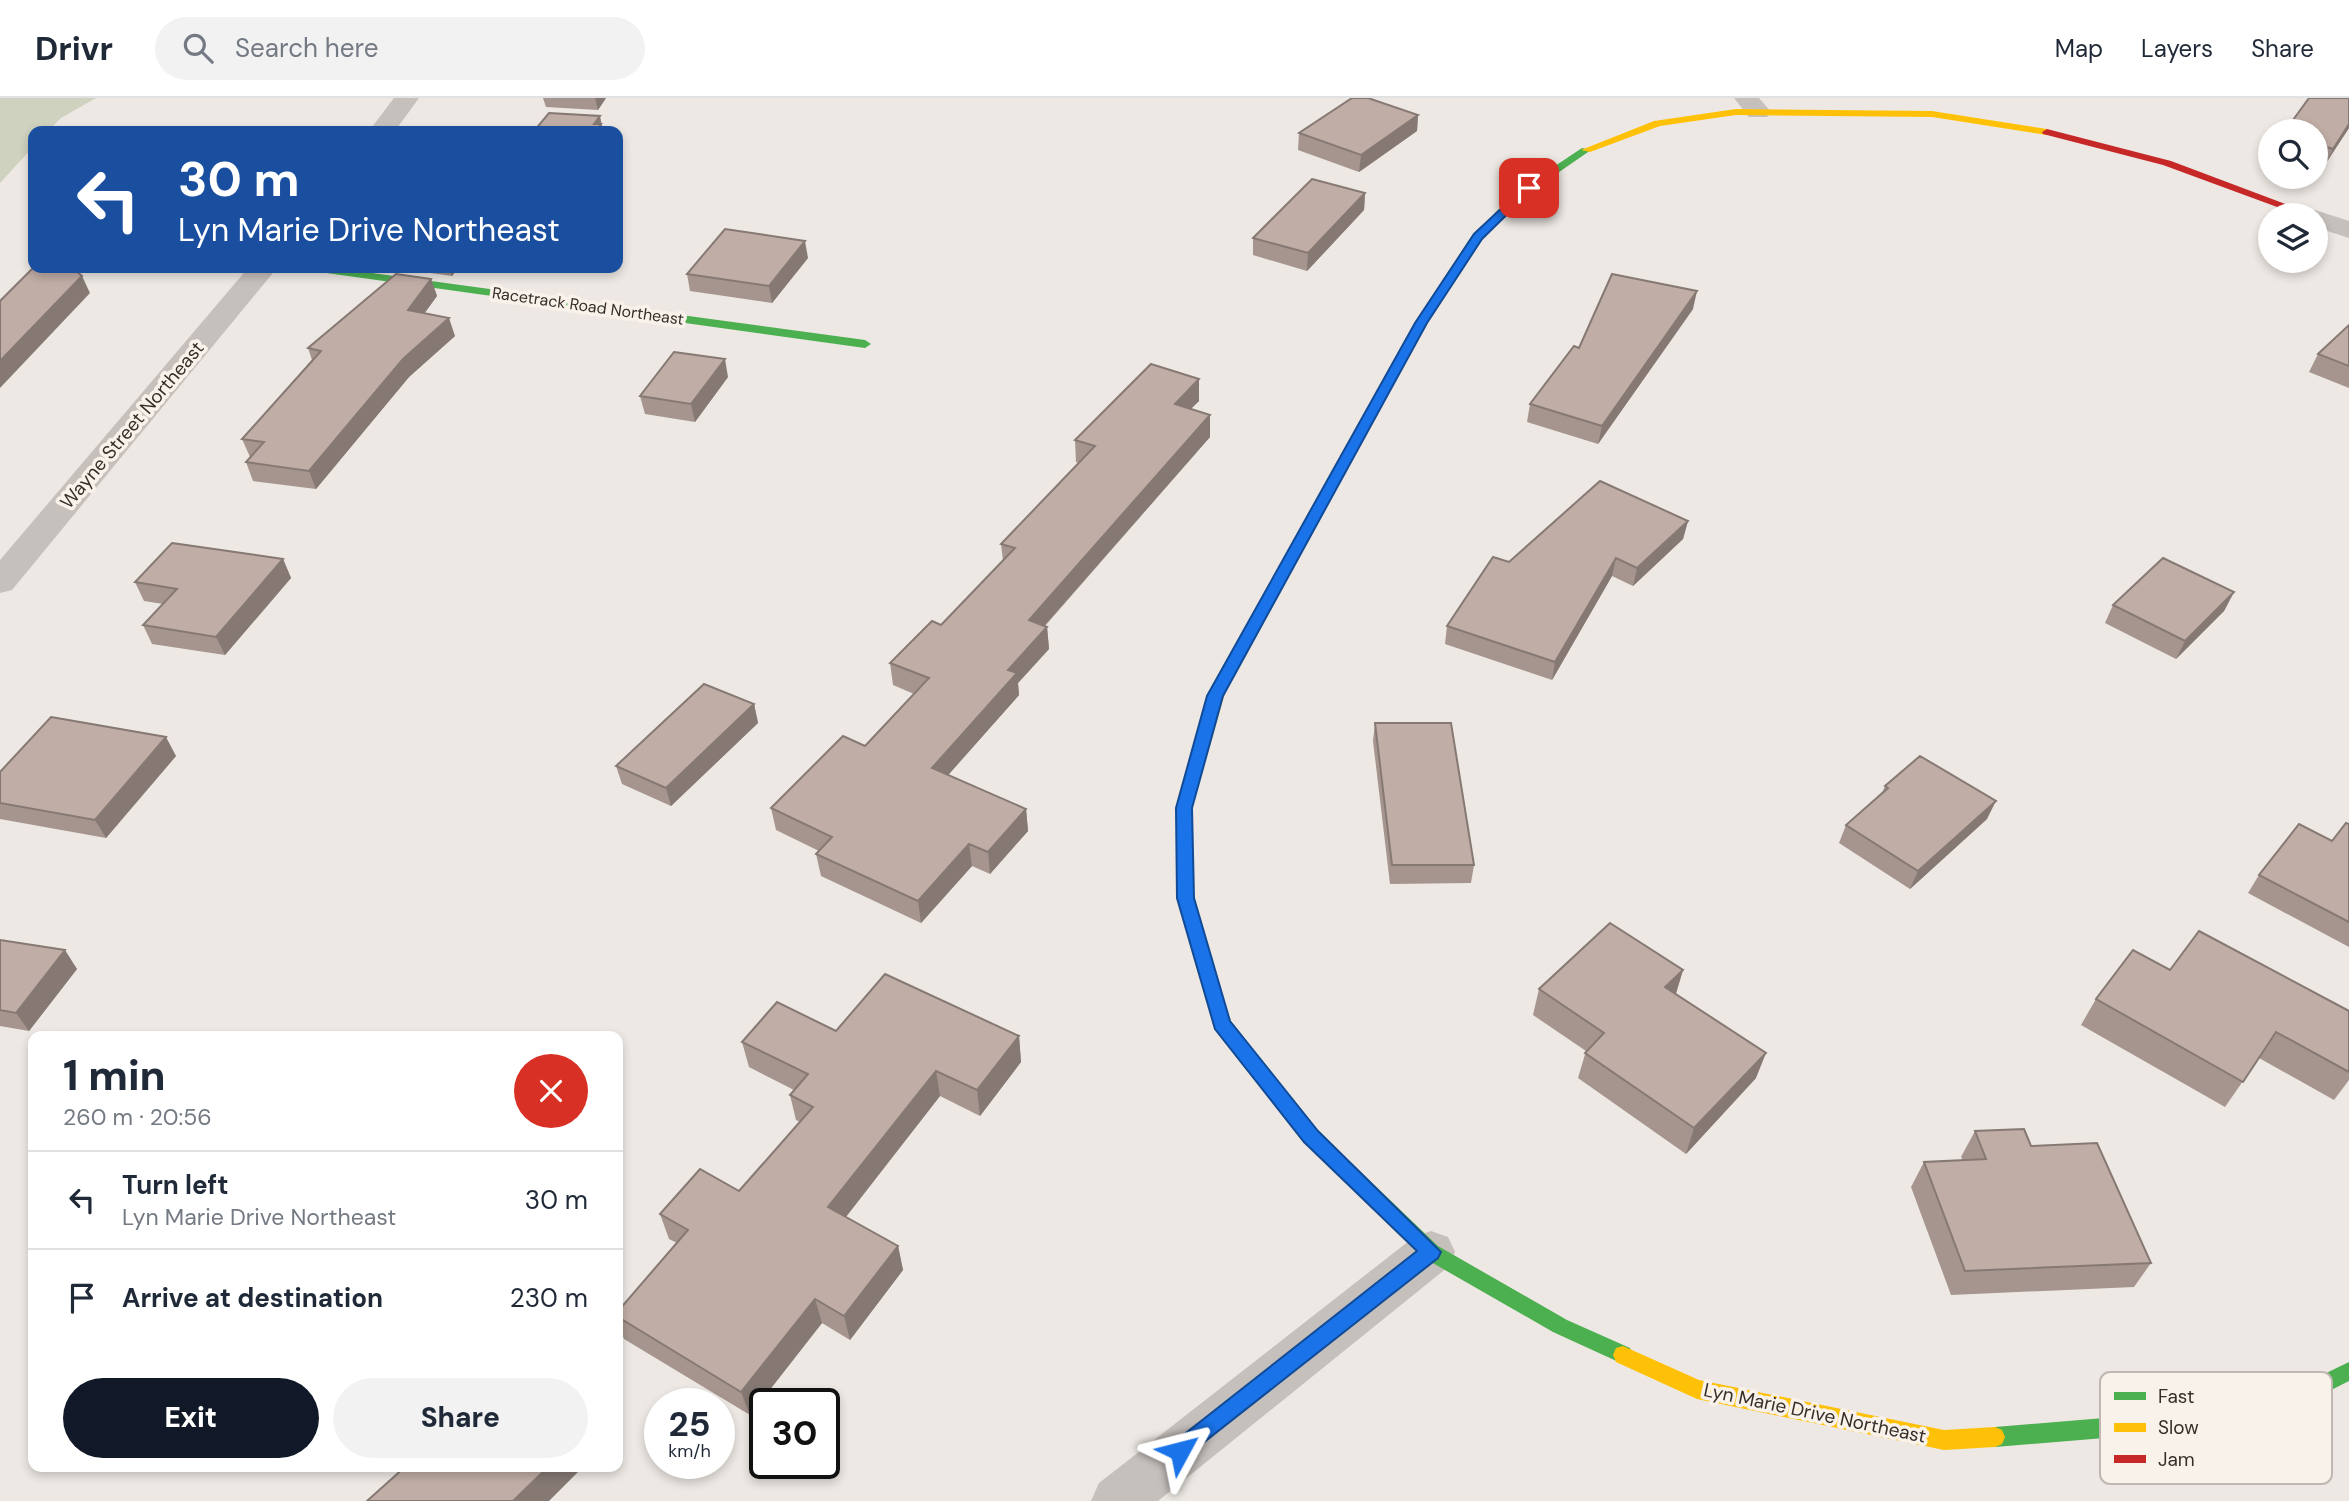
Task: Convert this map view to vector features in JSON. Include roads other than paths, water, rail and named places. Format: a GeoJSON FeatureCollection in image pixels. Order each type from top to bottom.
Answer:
{"type":"FeatureCollection","features":[{"type":"Feature","properties":{"kind":"street"},"geometry":{"type":"LineString","coordinates":[[386,126],[407,98]]}},
{"type":"Feature","properties":{"kind":"street","name":"Lyn Marie Drive Northeast"},"geometry":{"type":"LineString","coordinates":[[2100,1431],[1944,1440],[1697,1389],[1560,1326],[1431,1252],[1311,1136],[1222,1024],[1185,898],[1184,808],[1215,696],[1421,323],[1478,236],[1529,188],[1590,147],[1658,122],[1752,105],[1932,114],[2064,135],[2167,163],[2276,203]]}},
{"type":"Feature","properties":{"kind":"street"},"geometry":{"type":"LineString","coordinates":[[2328,223],[2349,230]]}},
{"type":"Feature","properties":{"kind":"street","name":"Wayne Street Northeast"},"geometry":{"type":"LineString","coordinates":[[0,582],[259,273]]}},
{"type":"Feature","properties":{"kind":"street","name":"Racetrack Road Northeast"},"geometry":{"type":"LineString","coordinates":[[348,273],[865,344]]}},
{"type":"Feature","properties":{"kind":"street"},"geometry":{"type":"LineString","coordinates":[[1117,1501],[1431,1252]]}},
{"type":"Feature","properties":{"kind":"street","name":"Lyn Marie Drive Northeast"},"geometry":{"type":"LineString","coordinates":[[2332,1380],[2349,1371]]}}]}
